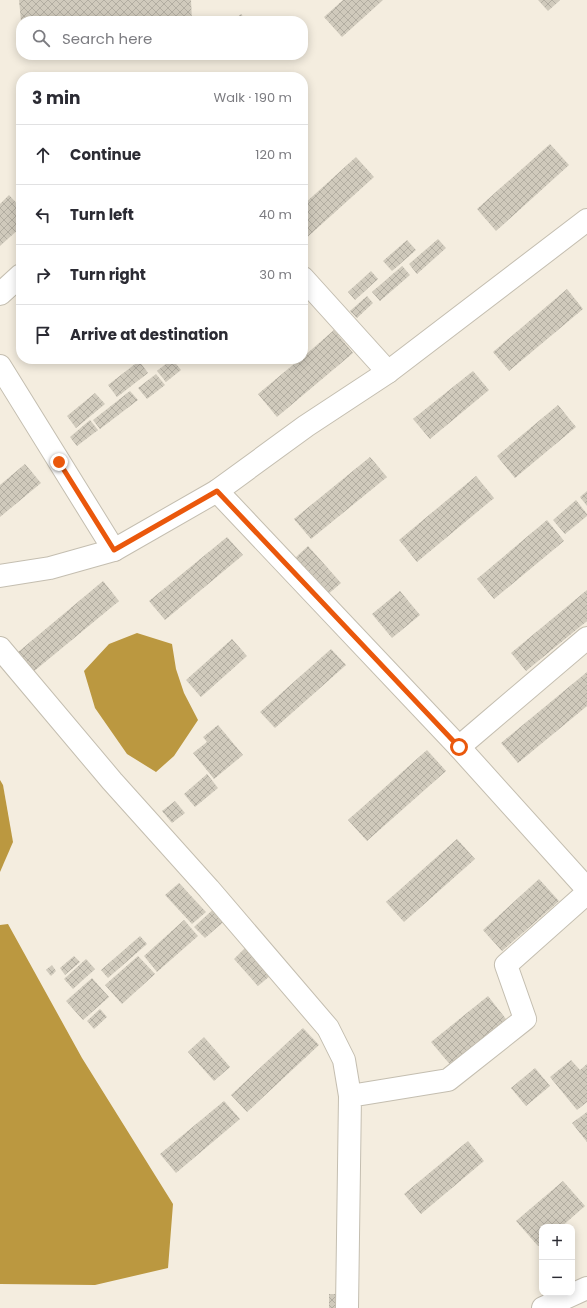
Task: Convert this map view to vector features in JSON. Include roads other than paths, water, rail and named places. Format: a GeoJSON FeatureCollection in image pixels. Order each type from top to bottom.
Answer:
{"type":"FeatureCollection","features":[{"type":"Feature","properties":{"kind":"street"},"geometry":{"type":"LineString","coordinates":[[0,576],[50,568],[114,550],[217,491],[306,426],[388,372],[583,230]]}},
{"type":"Feature","properties":{"kind":"street"},"geometry":{"type":"LineString","coordinates":[[0,294],[16,280]]}},
{"type":"Feature","properties":{"kind":"street"},"geometry":{"type":"LineString","coordinates":[[308,284],[388,372]]}},
{"type":"Feature","properties":{"kind":"street"},"geometry":{"type":"LineString","coordinates":[[0,366],[114,550]]}},
{"type":"Feature","properties":{"kind":"street"},"geometry":{"type":"LineString","coordinates":[[217,491],[459,747],[587,889]]}},
{"type":"Feature","properties":{"kind":"street"},"geometry":{"type":"LineString","coordinates":[[459,747],[587,638]]}},
{"type":"Feature","properties":{"kind":"street"},"geometry":{"type":"LineString","coordinates":[[0,648],[112,781],[210,889],[328,1028],[344,1060],[350,1096],[347,1308]]}},
{"type":"Feature","properties":{"kind":"street"},"geometry":{"type":"LineString","coordinates":[[350,1096],[448,1080],[525,1019],[506,965],[587,893]]}},
{"type":"Feature","properties":{"kind":"street"},"geometry":{"type":"LineString","coordinates":[[543,1308],[587,1288]]}}]}
